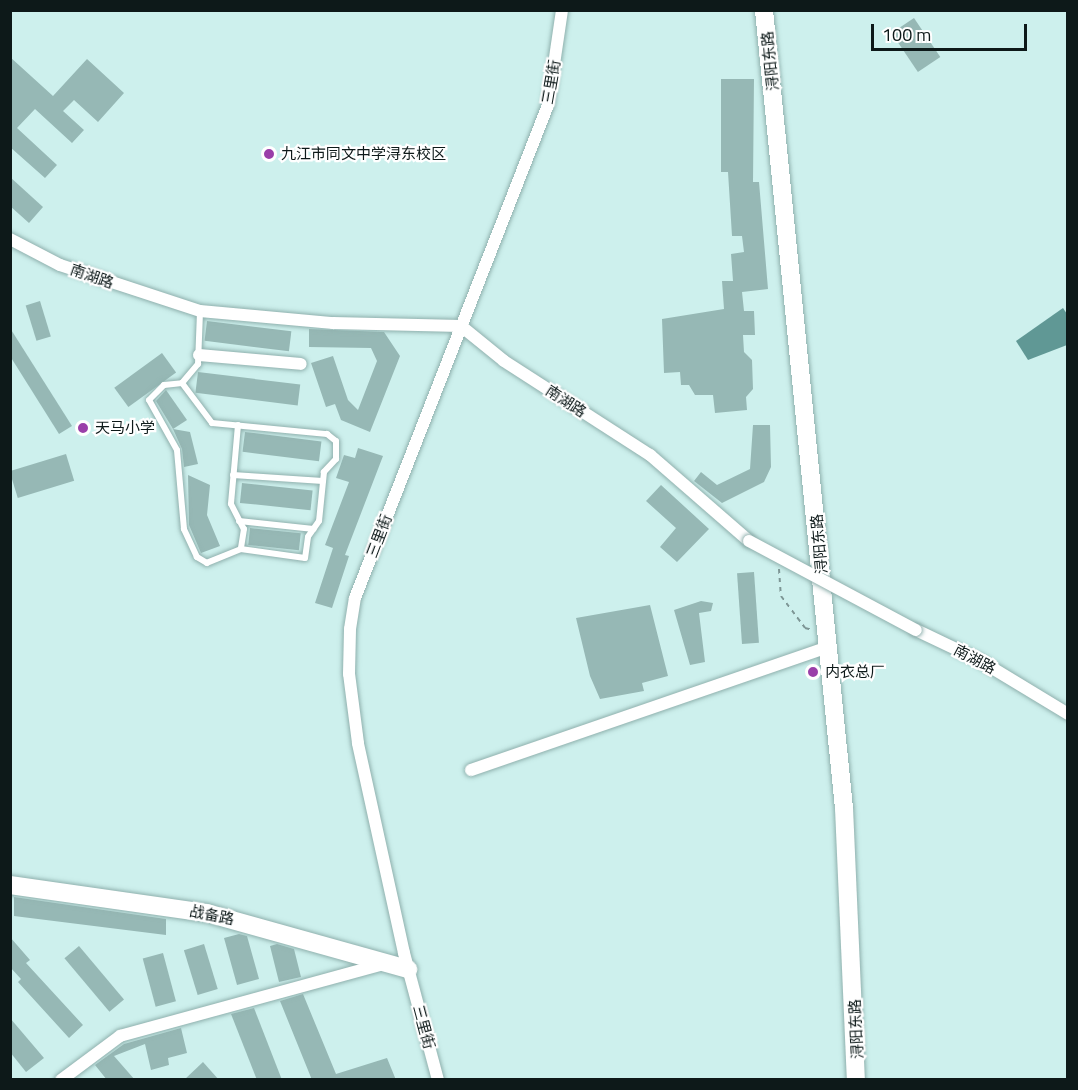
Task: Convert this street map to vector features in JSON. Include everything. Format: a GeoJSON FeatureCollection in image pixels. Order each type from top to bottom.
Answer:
{"type":"FeatureCollection","features":[{"type":"Feature","properties":{"kind":"main road","name":"浔阳东路"},"geometry":{"type":"LineString","coordinates":[[764,10],[844,808],[856,1080]]}},
{"type":"Feature","properties":{"kind":"main road","name":"战备路"},"geometry":{"type":"LineString","coordinates":[[10,885],[207,913],[408,969]]}},
{"type":"Feature","properties":{"kind":"street","name":"三里街"},"geometry":{"type":"LineString","coordinates":[[438,1080],[408,969],[358,743],[349,674],[350,629],[356,598],[548,105],[562,10]]}},
{"type":"Feature","properties":{"kind":"street","name":"南湖路"},"geometry":{"type":"LineString","coordinates":[[10,239],[60,265],[200,311],[333,323],[461,326],[504,361],[650,455],[749,541],[916,630],[979,660],[1068,714]]}},
{"type":"Feature","properties":{"kind":"street"},"geometry":{"type":"LineString","coordinates":[[199,355],[301,364]]}},
{"type":"Feature","properties":{"kind":"street"},"geometry":{"type":"LineString","coordinates":[[471,770],[828,641]]}},
{"type":"Feature","properties":{"kind":"street"},"geometry":{"type":"LineString","coordinates":[[61,1080],[120,1036],[387,963]]}},
{"type":"Feature","properties":{"kind":"lane"},"geometry":{"type":"LineString","coordinates":[[182,383],[212,423],[327,434],[336,441],[336,459],[324,472],[319,522],[308,537],[305,558],[241,549],[207,563],[197,557],[184,529],[177,450],[149,400],[165,385],[182,383],[198,364],[200,311]]}},
{"type":"Feature","properties":{"kind":"lane"},"geometry":{"type":"LineString","coordinates":[[238,425],[231,504],[244,529],[241,549]]}},
{"type":"Feature","properties":{"kind":"lane"},"geometry":{"type":"LineString","coordinates":[[234,475],[323,481]]}},
{"type":"Feature","properties":{"kind":"lane"},"geometry":{"type":"LineString","coordinates":[[239,521],[314,529]]}},
{"type":"Feature","properties":{"kind":"path"},"geometry":{"type":"LineString","coordinates":[[778,556],[781,596],[805,628],[828,641]]}},
{"type":"Feature","properties":{"kind":"water"},"geometry":{"type":"Polygon","coordinates":[[[1063,308],[1067,314],[1067,345],[1028,360],[1016,341],[1063,308]]]}},
{"type":"Feature","properties":{"kind":"building"},"geometry":{"type":"Polygon","coordinates":[[[914,18],[940,57],[918,72],[892,33],[914,18]]]}},
{"type":"Feature","properties":{"kind":"building"},"geometry":{"type":"Polygon","coordinates":[[[10,57],[53,96],[87,59],[124,93],[98,122],[74,100],[63,111],[84,130],[72,143],[35,109],[17,128],[57,165],[45,178],[10,147],[10,57]]]}},
{"type":"Feature","properties":{"kind":"building"},"geometry":{"type":"Polygon","coordinates":[[[721,79],[754,79],[753,182],[759,182],[768,289],[742,292],[744,311],[754,311],[755,335],[743,335],[744,352],[752,360],[753,389],[746,397],[747,410],[715,413],[713,395],[695,395],[689,385],[681,385],[680,372],[664,373],[662,319],[724,309],[722,281],[733,281],[731,254],[744,252],[742,236],[732,236],[728,172],[721,172],[721,79]]]}},
{"type":"Feature","properties":{"kind":"building"},"geometry":{"type":"Polygon","coordinates":[[[10,177],[43,207],[29,223],[10,206],[10,177]]]}},
{"type":"Feature","properties":{"kind":"building"},"geometry":{"type":"Polygon","coordinates":[[[40,301],[51,336],[36,341],[26,305],[40,301]]]}},
{"type":"Feature","properties":{"kind":"building"},"geometry":{"type":"Polygon","coordinates":[[[207,321],[291,331],[289,351],[205,341],[207,321]]]}},
{"type":"Feature","properties":{"kind":"building"},"geometry":{"type":"Polygon","coordinates":[[[10,328],[72,426],[59,434],[10,356],[10,328]]]}},
{"type":"Feature","properties":{"kind":"building"},"geometry":{"type":"Polygon","coordinates":[[[309,329],[384,332],[400,356],[370,432],[341,420],[335,404],[326,407],[311,363],[333,356],[348,400],[358,410],[377,361],[371,348],[309,347],[309,329]]]}},
{"type":"Feature","properties":{"kind":"building"},"geometry":{"type":"Polygon","coordinates":[[[162,353],[176,372],[128,407],[114,388],[162,353]]]}},
{"type":"Feature","properties":{"kind":"building"},"geometry":{"type":"Polygon","coordinates":[[[198,372],[300,385],[298,405],[195,393],[198,372]]]}},
{"type":"Feature","properties":{"kind":"building"},"geometry":{"type":"Polygon","coordinates":[[[166,390],[187,420],[173,429],[156,401],[166,390]]]}},
{"type":"Feature","properties":{"kind":"building"},"geometry":{"type":"Polygon","coordinates":[[[753,425],[770,425],[771,467],[764,482],[722,503],[694,481],[701,472],[717,485],[750,469],[753,425]]]}},
{"type":"Feature","properties":{"kind":"building"},"geometry":{"type":"Polygon","coordinates":[[[173,429],[190,432],[198,464],[184,467],[182,449],[173,429]]]}},
{"type":"Feature","properties":{"kind":"building"},"geometry":{"type":"Polygon","coordinates":[[[245,432],[321,441],[319,461],[243,452],[245,432]]]}},
{"type":"Feature","properties":{"kind":"building"},"geometry":{"type":"Polygon","coordinates":[[[358,448],[383,456],[345,555],[349,556],[332,608],[315,603],[333,548],[325,545],[349,482],[336,478],[344,455],[355,458],[358,448]]]}},
{"type":"Feature","properties":{"kind":"building"},"geometry":{"type":"Polygon","coordinates":[[[66,454],[74,481],[18,498],[10,471],[66,454]]]}},
{"type":"Feature","properties":{"kind":"building"},"geometry":{"type":"Polygon","coordinates":[[[188,475],[210,485],[207,515],[220,546],[201,553],[189,525],[188,475]]]}},
{"type":"Feature","properties":{"kind":"building"},"geometry":{"type":"Polygon","coordinates":[[[242,483],[313,490],[311,510],[240,503],[242,483]]]}},
{"type":"Feature","properties":{"kind":"building"},"geometry":{"type":"Polygon","coordinates":[[[661,485],[709,529],[677,562],[660,547],[676,528],[646,501],[661,485]]]}},
{"type":"Feature","properties":{"kind":"building"},"geometry":{"type":"Polygon","coordinates":[[[250,528],[301,533],[299,550],[248,545],[250,528]]]}},
{"type":"Feature","properties":{"kind":"building"},"geometry":{"type":"Polygon","coordinates":[[[754,572],[759,643],[742,644],[737,573],[754,572]]]}},
{"type":"Feature","properties":{"kind":"building"},"geometry":{"type":"Polygon","coordinates":[[[701,601],[713,603],[711,611],[699,613],[705,662],[690,665],[674,610],[701,601]]]}},
{"type":"Feature","properties":{"kind":"building"},"geometry":{"type":"Polygon","coordinates":[[[650,605],[668,676],[642,683],[644,691],[600,699],[590,676],[576,618],[650,605]]]}},
{"type":"Feature","properties":{"kind":"building"},"geometry":{"type":"Polygon","coordinates":[[[14,897],[166,919],[166,935],[14,916],[14,897]]]}},
{"type":"Feature","properties":{"kind":"building"},"geometry":{"type":"Polygon","coordinates":[[[239,934],[247,936],[259,979],[237,985],[224,938],[239,934]]]}},
{"type":"Feature","properties":{"kind":"building"},"geometry":{"type":"Polygon","coordinates":[[[10,937],[30,960],[26,963],[83,1025],[69,1038],[18,982],[21,979],[10,967],[10,937]]]}},
{"type":"Feature","properties":{"kind":"building"},"geometry":{"type":"Polygon","coordinates":[[[204,944],[218,989],[198,995],[184,950],[204,944]]]}},
{"type":"Feature","properties":{"kind":"building"},"geometry":{"type":"Polygon","coordinates":[[[277,944],[294,949],[301,977],[279,982],[270,946],[277,944]]]}},
{"type":"Feature","properties":{"kind":"building"},"geometry":{"type":"Polygon","coordinates":[[[79,946],[124,1000],[109,1012],[64,958],[79,946]]]}},
{"type":"Feature","properties":{"kind":"building"},"geometry":{"type":"Polygon","coordinates":[[[163,953],[176,1001],[156,1007],[143,958],[163,953]]]}},
{"type":"Feature","properties":{"kind":"building"},"geometry":{"type":"Polygon","coordinates":[[[303,994],[336,1074],[387,1058],[396,1080],[312,1080],[280,1001],[303,994]]]}},
{"type":"Feature","properties":{"kind":"building"},"geometry":{"type":"Polygon","coordinates":[[[254,1008],[282,1080],[257,1080],[231,1014],[254,1008]]]}},
{"type":"Feature","properties":{"kind":"building"},"geometry":{"type":"Polygon","coordinates":[[[10,1018],[44,1058],[26,1072],[10,1052],[10,1018]]]}},
{"type":"Feature","properties":{"kind":"building"},"geometry":{"type":"Polygon","coordinates":[[[181,1028],[187,1053],[168,1058],[169,1065],[151,1070],[145,1044],[114,1056],[135,1080],[107,1080],[95,1065],[124,1044],[181,1028]]]}},
{"type":"Feature","properties":{"kind":"building"},"geometry":{"type":"Polygon","coordinates":[[[203,1062],[219,1080],[184,1080],[203,1062]]]}},
{"type":"Feature","properties":{"kind":"place","name":"九江市同文中学浔东校区"},"geometry":{"type":"Point","coordinates":[269,154]}},
{"type":"Feature","properties":{"kind":"place","name":"天马小学"},"geometry":{"type":"Point","coordinates":[83,428]}},
{"type":"Feature","properties":{"kind":"place","name":"内衣总厂"},"geometry":{"type":"Point","coordinates":[813,672]}}]}
